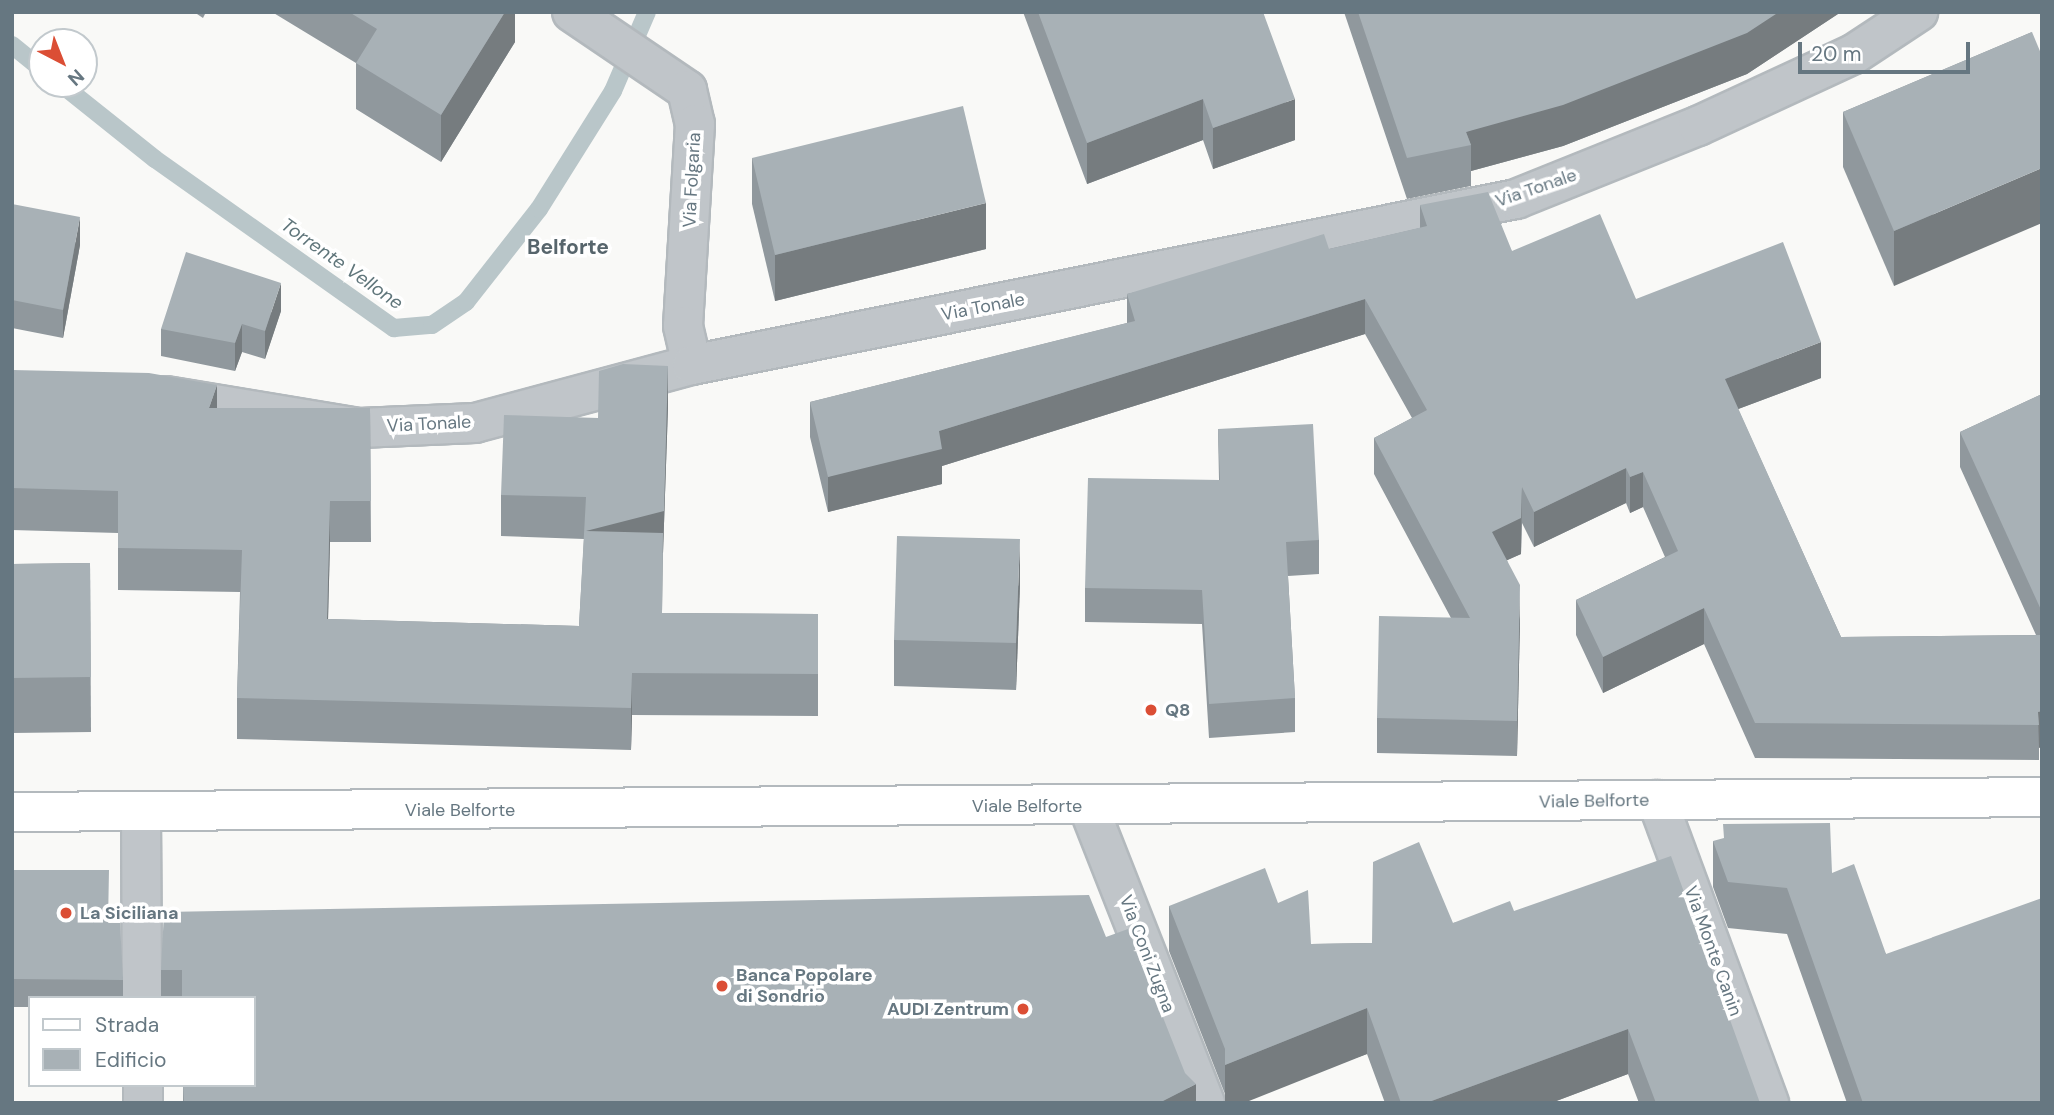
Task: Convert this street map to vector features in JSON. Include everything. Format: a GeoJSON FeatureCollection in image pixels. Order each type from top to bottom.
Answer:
{"type":"FeatureCollection","features":[{"type":"Feature","properties":{"kind":"main road","name":"Viale Belforte"},"geometry":{"type":"LineString","coordinates":[[12,812],[2042,797]]}},
{"type":"Feature","properties":{"kind":"street","name":"Via Folgaria"},"geometry":{"type":"LineString","coordinates":[[572,12],[687,90],[695,124],[683,326],[692,365]]}},
{"type":"Feature","properties":{"kind":"street","name":"Via Tonale"},"geometry":{"type":"LineString","coordinates":[[132,390],[360,428],[475,422],[692,365],[1516,199],[1698,126],[1854,54],[1918,12]]}},
{"type":"Feature","properties":{"kind":"street","name":"Via Monte Canin"},"geometry":{"type":"LineString","coordinates":[[1657,800],[1769,1103]]}},
{"type":"Feature","properties":{"kind":"street","name":"Via Coni Zugna"},"geometry":{"type":"LineString","coordinates":[[1088,806],[1205,1103]]}},
{"type":"Feature","properties":{"kind":"street"},"geometry":{"type":"LineString","coordinates":[[141,813],[142,996]]}},
{"type":"Feature","properties":{"kind":"building"},"geometry":{"type":"Polygon","coordinates":[[[349,12],[505,12],[441,115],[356,63],[377,29],[349,12]]]}},
{"type":"Feature","properties":{"kind":"building"},"geometry":{"type":"Polygon","coordinates":[[[1038,12],[1263,12],[1295,99],[1213,128],[1203,99],[1087,143],[1038,12]]]}},
{"type":"Feature","properties":{"kind":"building"},"geometry":{"type":"Polygon","coordinates":[[[1358,12],[1779,12],[1747,33],[1563,105],[1466,132],[1471,145],[1407,158],[1358,12]]]}},
{"type":"Feature","properties":{"kind":"building"},"geometry":{"type":"Polygon","coordinates":[[[2032,32],[2042,56],[2042,168],[1894,231],[1843,112],[2032,32]]]}},
{"type":"Feature","properties":{"kind":"building"},"geometry":{"type":"Polygon","coordinates":[[[963,106],[986,203],[775,255],[752,158],[963,106]]]}},
{"type":"Feature","properties":{"kind":"building"},"geometry":{"type":"Polygon","coordinates":[[[1488,192],[1512,251],[1600,214],[1636,299],[1783,242],[1821,342],[1725,379],[1841,637],[2042,635],[2042,711],[2038,712],[2039,725],[1755,723],[1704,608],[1603,657],[1576,600],[1678,551],[1643,472],[1630,477],[1626,468],[1534,512],[1522,487],[1521,518],[1492,532],[1520,585],[1517,721],[1377,718],[1379,616],[1470,618],[1374,438],[1427,410],[1365,299],[939,431],[942,449],[828,477],[810,402],[1135,321],[1127,294],[1324,234],[1329,249],[1427,226],[1420,205],[1488,192]]]}},
{"type":"Feature","properties":{"kind":"building"},"geometry":{"type":"Polygon","coordinates":[[[12,204],[80,217],[63,310],[12,300],[12,204]]]}},
{"type":"Feature","properties":{"kind":"building"},"geometry":{"type":"Polygon","coordinates":[[[186,252],[281,283],[265,331],[242,324],[235,343],[161,329],[186,252]]]}},
{"type":"Feature","properties":{"kind":"building"},"geometry":{"type":"Polygon","coordinates":[[[623,364],[668,366],[664,511],[586,531],[663,533],[662,613],[818,614],[818,674],[632,673],[631,708],[237,698],[242,550],[118,548],[118,491],[12,488],[12,370],[149,373],[217,385],[209,408],[370,408],[371,501],[330,501],[327,619],[579,626],[586,497],[501,495],[504,415],[598,418],[599,371],[623,364]]]}},
{"type":"Feature","properties":{"kind":"building"},"geometry":{"type":"Polygon","coordinates":[[[2042,394],[2042,612],[1960,432],[2042,394]]]}},
{"type":"Feature","properties":{"kind":"building"},"geometry":{"type":"Polygon","coordinates":[[[1313,424],[1319,540],[1286,542],[1295,698],[1209,704],[1202,590],[1085,588],[1088,478],[1220,480],[1218,429],[1313,424]]]}},
{"type":"Feature","properties":{"kind":"building"},"geometry":{"type":"Polygon","coordinates":[[[897,536],[1020,539],[1016,643],[894,640],[897,536]]]}},
{"type":"Feature","properties":{"kind":"building"},"geometry":{"type":"Polygon","coordinates":[[[90,563],[91,677],[12,678],[12,564],[90,563]]]}},
{"type":"Feature","properties":{"kind":"building"},"geometry":{"type":"Polygon","coordinates":[[[1830,823],[1832,873],[1854,864],[1886,954],[2042,898],[2042,1103],[1863,1103],[1787,888],[1728,882],[1713,841],[1724,838],[1723,824],[1830,823]]]}},
{"type":"Feature","properties":{"kind":"building"},"geometry":{"type":"Polygon","coordinates":[[[1419,842],[1453,923],[1510,901],[1514,911],[1671,856],[1760,1103],[1656,1103],[1628,1029],[1426,1103],[1401,1103],[1367,1008],[1225,1065],[1225,1049],[1169,906],[1265,868],[1278,903],[1308,890],[1311,944],[1372,943],[1373,862],[1419,842]]]}},
{"type":"Feature","properties":{"kind":"building"},"geometry":{"type":"Polygon","coordinates":[[[12,870],[109,870],[108,923],[120,923],[123,980],[12,979],[12,870]]]}},
{"type":"Feature","properties":{"kind":"building"},"geometry":{"type":"Polygon","coordinates":[[[1089,895],[1106,937],[1128,929],[1185,1073],[1196,1084],[1159,1103],[184,1103],[183,1087],[256,1087],[256,996],[182,996],[182,970],[161,970],[164,912],[1089,895]]]}},
{"type":"Feature","properties":{"kind":"waterway","name":"Torrente Vellone"},"geometry":{"type":"LineString","coordinates":[[79,98],[155,159],[394,328],[432,325],[466,302],[539,209],[613,91],[647,12]]}},
{"type":"Feature","properties":{"kind":"waterway","name":"Torrente Vellone"},"geometry":{"type":"LineString","coordinates":[[12,45],[28,58]]}},
{"type":"Feature","properties":{"kind":"place","name":"Q8"},"geometry":{"type":"Point","coordinates":[1151,710]}},
{"type":"Feature","properties":{"kind":"place","name":"La Siciliana"},"geometry":{"type":"Point","coordinates":[66,913]}},
{"type":"Feature","properties":{"kind":"place","name":"Banca Popolare di Sondrio"},"geometry":{"type":"Point","coordinates":[722,986]}},
{"type":"Feature","properties":{"kind":"place","name":"AUDI Zentrum"},"geometry":{"type":"Point","coordinates":[1023,1009]}},
{"type":"Feature","properties":{"kind":"district","name":"Belforte"},"geometry":{"type":"Point","coordinates":[568,247]}}]}
